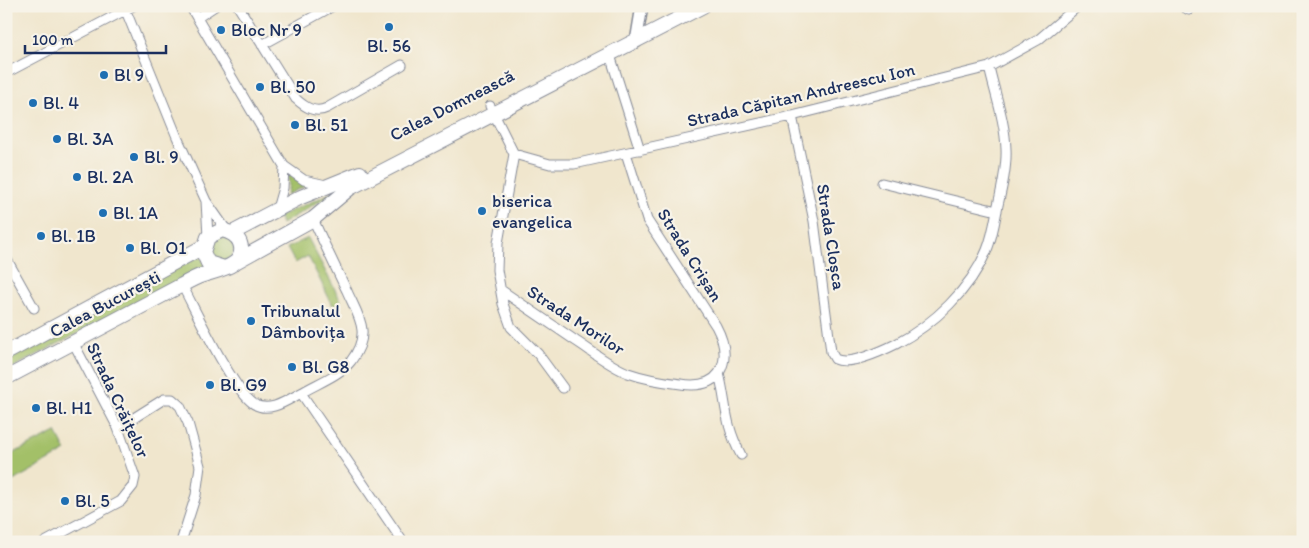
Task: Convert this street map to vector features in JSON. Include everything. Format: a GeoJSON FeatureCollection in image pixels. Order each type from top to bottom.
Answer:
{"type":"FeatureCollection","features":[{"type":"Feature","properties":{"kind":"main road","name":"Calea Domnească"},"geometry":{"type":"LineString","coordinates":[[313,219],[350,188],[491,110],[610,55],[687,6]]}},
{"type":"Feature","properties":{"kind":"main road","name":"Calea Domnească"},"geometry":{"type":"LineString","coordinates":[[230,232],[277,208],[346,180],[703,6]]}},
{"type":"Feature","properties":{"kind":"main road"},"geometry":{"type":"LineString","coordinates":[[237,261],[241,249],[240,243],[230,232],[217,231],[205,242],[203,252],[208,263],[224,268],[237,261],[313,219]]}},
{"type":"Feature","properties":{"kind":"main road","name":"Calea București"},"geometry":{"type":"LineString","coordinates":[[6,354],[205,242]]}},
{"type":"Feature","properties":{"kind":"main road","name":"Calea București"},"geometry":{"type":"LineString","coordinates":[[6,378],[182,285],[224,268]]}},
{"type":"Feature","properties":{"kind":"street"},"geometry":{"type":"LineString","coordinates":[[190,6],[284,166],[304,180],[329,186]]}},
{"type":"Feature","properties":{"kind":"street"},"geometry":{"type":"LineString","coordinates":[[196,18],[215,6]]}},
{"type":"Feature","properties":{"kind":"street"},"geometry":{"type":"LineString","coordinates":[[238,6],[296,98],[303,105],[316,111],[327,108],[402,65]]}},
{"type":"Feature","properties":{"kind":"street"},"geometry":{"type":"LineString","coordinates":[[262,45],[333,6]]}},
{"type":"Feature","properties":{"kind":"street"},"geometry":{"type":"LineString","coordinates":[[636,38],[642,6]]}},
{"type":"Feature","properties":{"kind":"street","name":"Strada Căpitan Andreescu Ion"},"geometry":{"type":"LineString","coordinates":[[514,154],[550,164],[562,165],[640,150],[792,116],[989,67],[1038,40],[1078,6]]}},
{"type":"Feature","properties":{"kind":"street"},"geometry":{"type":"LineString","coordinates":[[6,73],[127,8],[177,137],[206,201],[230,232]]}},
{"type":"Feature","properties":{"kind":"street"},"geometry":{"type":"LineString","coordinates":[[610,55],[640,150]]}},
{"type":"Feature","properties":{"kind":"street"},"geometry":{"type":"LineString","coordinates":[[882,183],[997,211],[1006,151],[1005,134],[989,67]]}},
{"type":"Feature","properties":{"kind":"street"},"geometry":{"type":"LineString","coordinates":[[491,110],[514,154],[498,243],[498,270],[503,304],[512,328],[538,354],[563,388]]}},
{"type":"Feature","properties":{"kind":"street","name":"Strada Cloșca"},"geometry":{"type":"LineString","coordinates":[[792,116],[814,221],[831,352],[838,360],[844,361],[886,349],[929,323],[953,301],[975,273],[987,249],[997,211]]}},
{"type":"Feature","properties":{"kind":"street","name":"Strada Crișan"},"geometry":{"type":"LineString","coordinates":[[626,152],[648,220],[720,333],[724,352],[719,373],[725,414],[731,436],[741,455]]}},
{"type":"Feature","properties":{"kind":"street"},"geometry":{"type":"LineString","coordinates":[[277,208],[283,188],[284,166]]}},
{"type":"Feature","properties":{"kind":"street"},"geometry":{"type":"LineString","coordinates":[[205,242],[206,201]]}},
{"type":"Feature","properties":{"kind":"street"},"geometry":{"type":"LineString","coordinates":[[182,285],[228,371],[242,393],[256,405],[270,408],[301,393],[350,363],[356,353],[362,335],[362,328],[356,310],[313,219]]}},
{"type":"Feature","properties":{"kind":"street"},"geometry":{"type":"LineString","coordinates":[[6,258],[34,308]]}},
{"type":"Feature","properties":{"kind":"street","name":"Strada Morilor"},"geometry":{"type":"LineString","coordinates":[[501,290],[604,360],[628,373],[661,382],[690,385],[702,384],[713,380],[719,373]]}},
{"type":"Feature","properties":{"kind":"street","name":"Strada Crăițelor"},"geometry":{"type":"LineString","coordinates":[[45,542],[121,501],[127,495],[135,477],[118,428],[73,342]]}},
{"type":"Feature","properties":{"kind":"street"},"geometry":{"type":"LineString","coordinates":[[301,393],[403,542]]}},
{"type":"Feature","properties":{"kind":"street"},"geometry":{"type":"LineString","coordinates":[[118,428],[164,399],[172,399],[180,406],[194,441],[200,466],[196,495],[182,542]]}},
{"type":"Feature","properties":{"kind":"green space"},"geometry":{"type":"Polygon","coordinates":[[[287,173],[305,186],[287,195],[289,184],[287,173]]]}},
{"type":"Feature","properties":{"kind":"green space"},"geometry":{"type":"Polygon","coordinates":[[[336,191],[282,224],[279,216],[336,191]]]}},
{"type":"Feature","properties":{"kind":"green space"},"geometry":{"type":"Polygon","coordinates":[[[222,237],[227,238],[233,244],[233,254],[227,260],[222,261],[217,260],[211,254],[210,249],[211,244],[217,238],[222,237]]]}},
{"type":"Feature","properties":{"kind":"green space"},"geometry":{"type":"Polygon","coordinates":[[[308,238],[341,301],[336,306],[332,304],[308,256],[295,263],[287,248],[308,238]]]}},
{"type":"Feature","properties":{"kind":"green space"},"geometry":{"type":"Polygon","coordinates":[[[200,256],[207,266],[6,371],[6,359],[200,256]]]}},
{"type":"Feature","properties":{"kind":"green space"},"geometry":{"type":"Polygon","coordinates":[[[56,432],[66,451],[13,481],[6,467],[6,457],[56,432]]]}},
{"type":"Feature","properties":{"kind":"place","name":"Bl. 56"},"geometry":{"type":"Point","coordinates":[389,27]}},
{"type":"Feature","properties":{"kind":"place","name":"Bloc Nr 9"},"geometry":{"type":"Point","coordinates":[221,30]}},
{"type":"Feature","properties":{"kind":"place","name":"Bl 9"},"geometry":{"type":"Point","coordinates":[104,75]}},
{"type":"Feature","properties":{"kind":"place","name":"Bl. 50"},"geometry":{"type":"Point","coordinates":[260,87]}},
{"type":"Feature","properties":{"kind":"place","name":"Bl. 4"},"geometry":{"type":"Point","coordinates":[33,103]}},
{"type":"Feature","properties":{"kind":"place","name":"Bl. 51"},"geometry":{"type":"Point","coordinates":[295,125]}},
{"type":"Feature","properties":{"kind":"place","name":"Bl. 3A"},"geometry":{"type":"Point","coordinates":[57,139]}},
{"type":"Feature","properties":{"kind":"place","name":"Bl. 9"},"geometry":{"type":"Point","coordinates":[134,157]}},
{"type":"Feature","properties":{"kind":"place","name":"Bl. 2A"},"geometry":{"type":"Point","coordinates":[77,177]}},
{"type":"Feature","properties":{"kind":"place","name":"biserica evangelica"},"geometry":{"type":"Point","coordinates":[482,211]}},
{"type":"Feature","properties":{"kind":"place","name":"Bl. 1A"},"geometry":{"type":"Point","coordinates":[103,213]}},
{"type":"Feature","properties":{"kind":"place","name":"Bl. 1B"},"geometry":{"type":"Point","coordinates":[41,236]}},
{"type":"Feature","properties":{"kind":"place","name":"Bl. O1"},"geometry":{"type":"Point","coordinates":[130,248]}},
{"type":"Feature","properties":{"kind":"place","name":"Tribunalul Dâmbovița"},"geometry":{"type":"Point","coordinates":[251,321]}},
{"type":"Feature","properties":{"kind":"place","name":"Bl. G8"},"geometry":{"type":"Point","coordinates":[292,367]}},
{"type":"Feature","properties":{"kind":"place","name":"Bl. G9"},"geometry":{"type":"Point","coordinates":[210,385]}},
{"type":"Feature","properties":{"kind":"place","name":"Bl. H1"},"geometry":{"type":"Point","coordinates":[36,408]}},
{"type":"Feature","properties":{"kind":"place","name":"Bl. 5"},"geometry":{"type":"Point","coordinates":[65,501]}}]}
